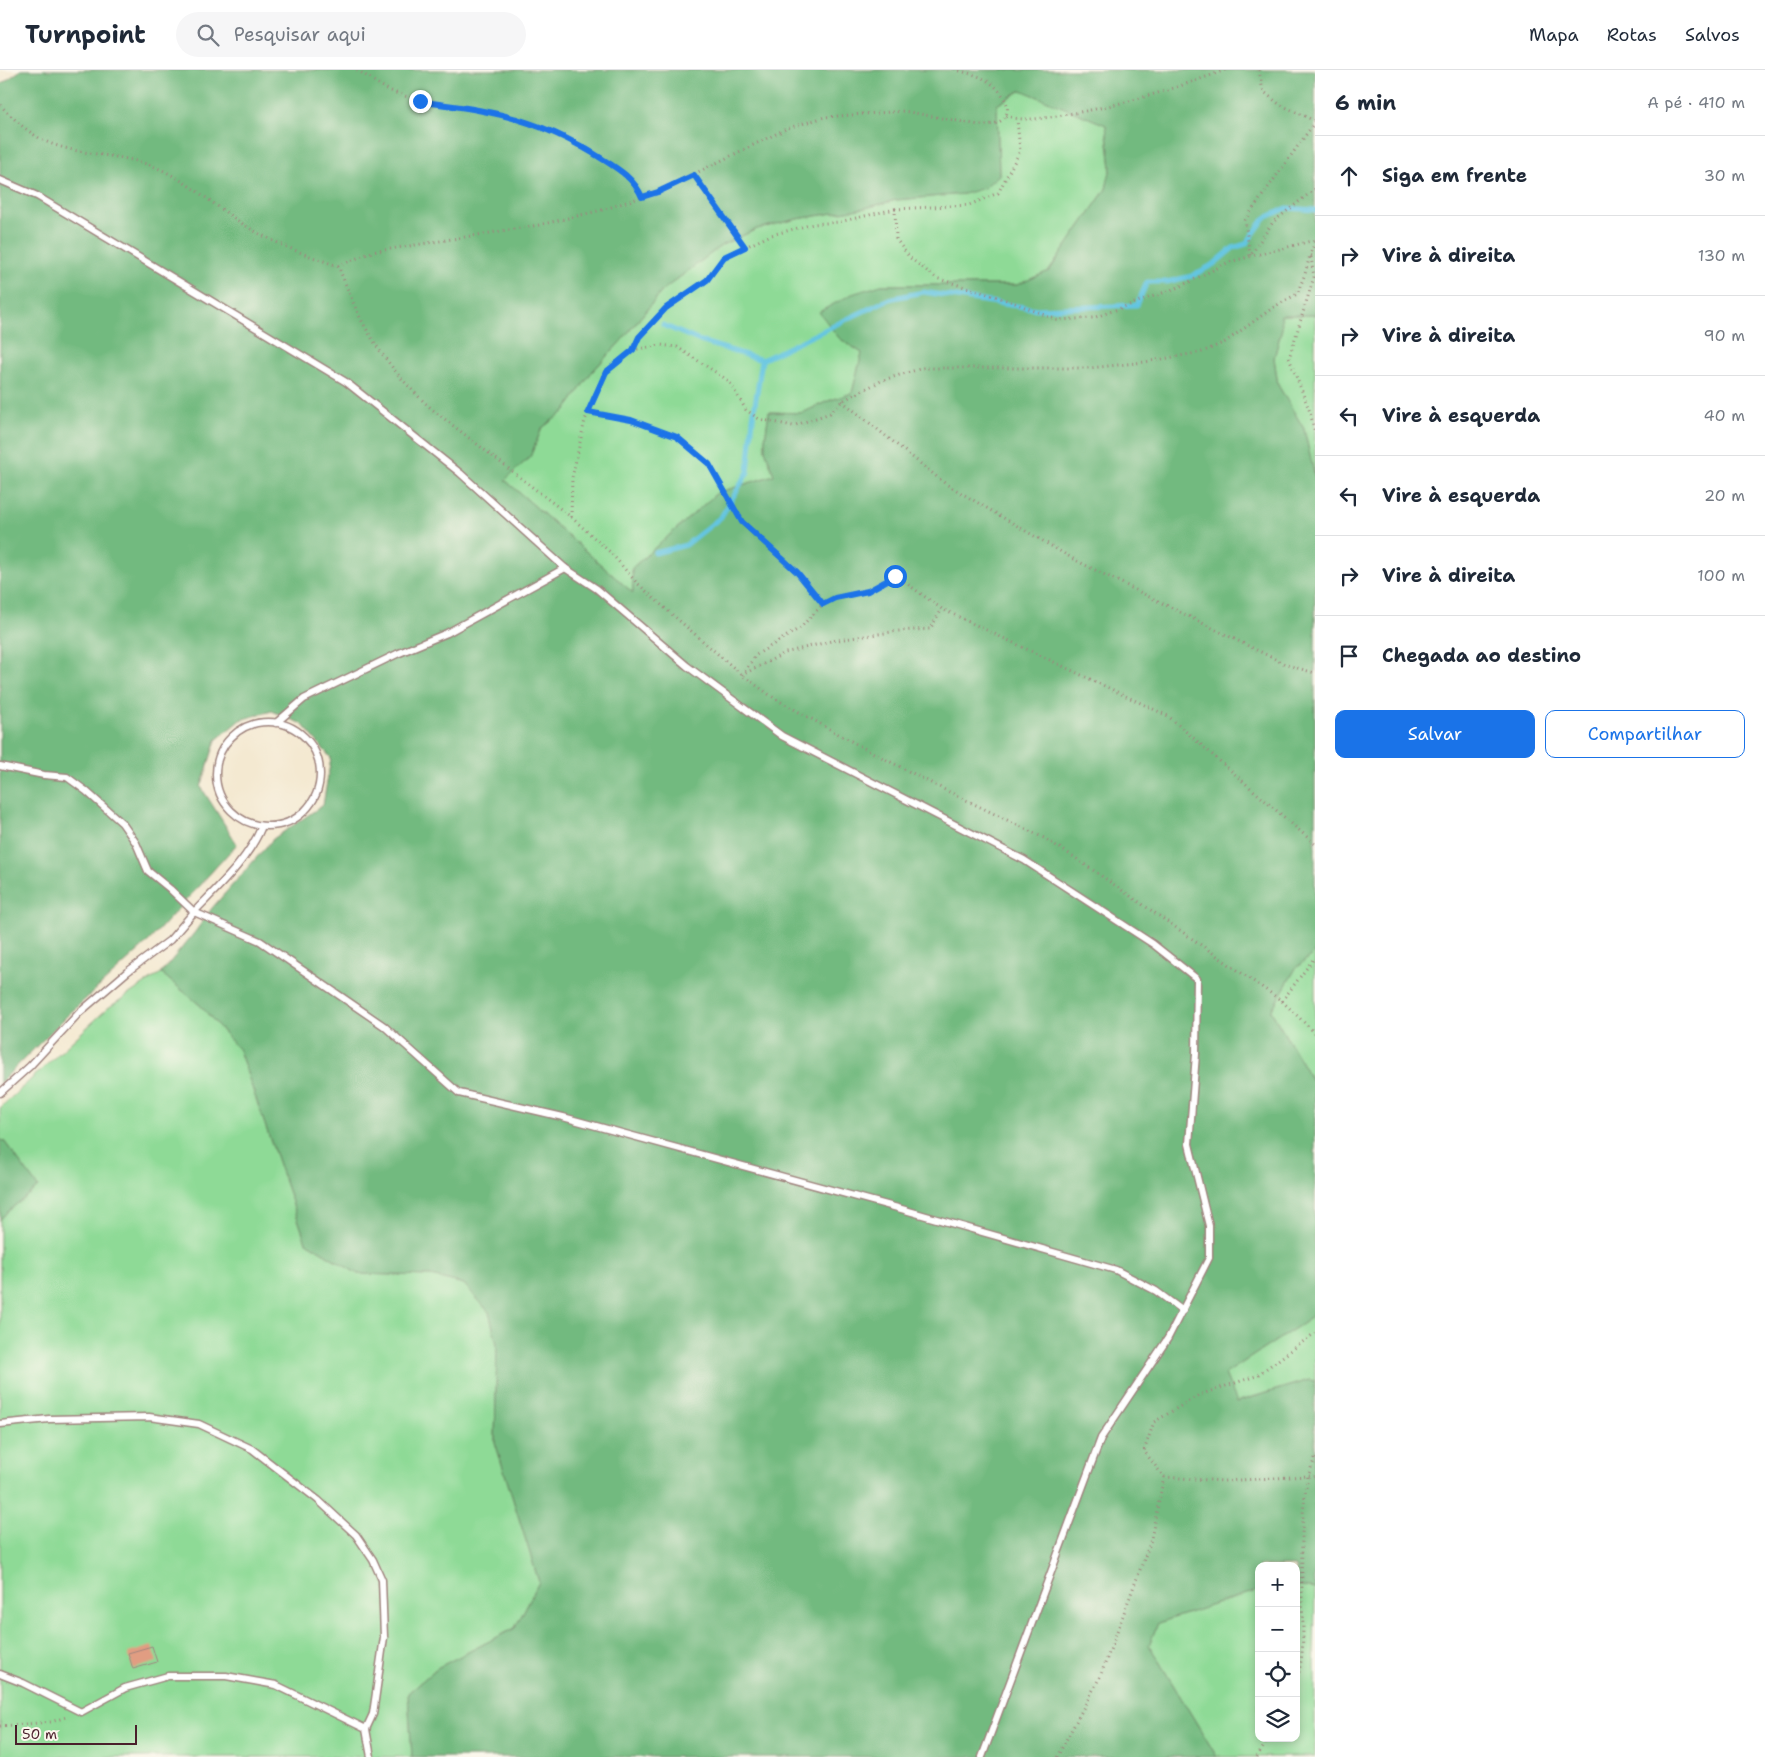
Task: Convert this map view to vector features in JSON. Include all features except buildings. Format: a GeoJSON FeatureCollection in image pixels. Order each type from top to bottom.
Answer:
{"type":"FeatureCollection","features":[{"type":"Feature","properties":{"kind":"lane"},"geometry":{"type":"LineString","coordinates":[[0,180],[37,196],[346,382],[460,473],[565,568],[598,589],[687,666],[782,736],[1024,860],[1153,944],[1197,979],[1196,1054],[1189,1144],[1209,1226],[1209,1258],[1168,1338],[1101,1438],[982,1757]]}},
{"type":"Feature","properties":{"kind":"lane"},"geometry":{"type":"LineString","coordinates":[[276,722],[304,699],[397,654],[447,633],[565,568]]}},
{"type":"Feature","properties":{"kind":"lane"},"geometry":{"type":"LineString","coordinates":[[260,722],[276,722],[293,728],[307,740],[316,755],[320,772],[318,790],[310,805],[296,818],[280,825],[262,826],[246,822],[232,813],[222,800],[216,784],[216,767],[221,751],[230,738],[244,728],[260,722]]}},
{"type":"Feature","properties":{"kind":"lane"},"geometry":{"type":"LineString","coordinates":[[0,766],[44,775],[67,777],[122,823],[136,843],[148,871],[194,912],[260,941],[384,1026],[459,1092],[563,1117],[1116,1270],[1156,1291],[1182,1311]]}},
{"type":"Feature","properties":{"kind":"lane"},"geometry":{"type":"LineString","coordinates":[[0,1093],[30,1066],[79,1013],[127,972],[170,940],[235,869],[258,837],[262,826]]}},
{"type":"Feature","properties":{"kind":"lane"},"geometry":{"type":"LineString","coordinates":[[0,1424],[49,1419],[149,1417],[200,1424],[252,1449],[318,1500],[356,1535],[373,1560],[382,1580],[384,1637],[373,1714],[366,1729],[371,1757]]}},
{"type":"Feature","properties":{"kind":"lane"},"geometry":{"type":"LineString","coordinates":[[0,1674],[23,1683],[81,1712],[125,1688],[168,1676],[226,1676],[276,1684],[366,1729]]}},
{"type":"Feature","properties":{"kind":"path"},"geometry":{"type":"LineString","coordinates":[[357,70],[396,93],[420,101],[486,111],[552,131],[623,173],[635,184],[642,197]]}},
{"type":"Feature","properties":{"kind":"path"},"geometry":{"type":"LineString","coordinates":[[0,106],[32,134],[54,145],[137,161],[157,168],[251,229],[273,241],[338,266],[372,252],[539,225],[602,210],[658,192],[753,143],[788,128],[825,118],[904,111],[944,120],[990,126],[1000,123],[1006,116],[1008,106],[1003,95],[990,83],[973,74],[956,70]]}},
{"type":"Feature","properties":{"kind":"path"},"geometry":{"type":"LineString","coordinates":[[1006,116],[1031,120],[1102,109],[1183,86],[1225,70]]}},
{"type":"Feature","properties":{"kind":"path"},"geometry":{"type":"LineString","coordinates":[[1250,256],[1245,220],[1315,121],[1279,104],[1263,91],[1259,70]]}},
{"type":"Feature","properties":{"kind":"path"},"geometry":{"type":"LineString","coordinates":[[571,517],[572,478],[584,420],[606,372],[633,350],[639,337],[666,308],[707,280],[724,257],[771,235],[813,224],[839,222],[895,209],[969,205],[998,193],[1020,151],[1017,119]]}},
{"type":"Feature","properties":{"kind":"path"},"geometry":{"type":"LineString","coordinates":[[694,175],[745,247]]}},
{"type":"Feature","properties":{"kind":"path"},"geometry":{"type":"LineString","coordinates":[[1250,256],[1273,222],[1315,189]]}},
{"type":"Feature","properties":{"kind":"path"},"geometry":{"type":"LineString","coordinates":[[895,209],[896,239],[910,258],[936,278],[1010,301],[1058,320],[1093,318],[1179,288],[1229,262],[1315,241]]}},
{"type":"Feature","properties":{"kind":"path"},"geometry":{"type":"LineString","coordinates":[[633,350],[660,345],[677,347],[729,381],[746,410],[759,418],[793,426],[830,413],[842,401],[883,380],[923,368],[1090,368],[1145,362],[1202,352],[1225,342],[1274,307],[1297,294],[1315,241]]}},
{"type":"Feature","properties":{"kind":"path"},"geometry":{"type":"LineString","coordinates":[[1310,255],[1315,256]]}},
{"type":"Feature","properties":{"kind":"path"},"geometry":{"type":"LineString","coordinates":[[1310,255],[1314,277],[1289,358],[1310,412],[1315,433]]}},
{"type":"Feature","properties":{"kind":"path"},"geometry":{"type":"LineString","coordinates":[[338,266],[366,329],[383,355],[413,392],[433,410],[571,517],[610,552],[636,582],[742,675],[774,698],[860,746],[1044,838],[1082,862],[1282,1001],[1315,1033]]}},
{"type":"Feature","properties":{"kind":"path"},"geometry":{"type":"LineString","coordinates":[[842,401],[946,484],[1075,560],[1287,665],[1315,673]]}},
{"type":"Feature","properties":{"kind":"path"},"geometry":{"type":"LineString","coordinates":[[588,412],[631,420],[677,437],[709,464],[742,522],[797,572],[823,604]]}},
{"type":"Feature","properties":{"kind":"path"},"geometry":{"type":"LineString","coordinates":[[742,675],[756,655],[800,628],[823,604],[835,598],[868,591],[895,576],[942,609],[1168,716],[1315,844]]}},
{"type":"Feature","properties":{"kind":"path"},"geometry":{"type":"LineString","coordinates":[[742,675],[785,653],[831,641],[898,631],[930,629],[942,609]]}},
{"type":"Feature","properties":{"kind":"path"},"geometry":{"type":"LineString","coordinates":[[1282,1001],[1315,957]]}},
{"type":"Feature","properties":{"kind":"path"},"geometry":{"type":"LineString","coordinates":[[1315,1333],[1256,1376],[1199,1395],[1154,1422],[1144,1451],[1164,1477],[1224,1482],[1315,1477]]}},
{"type":"Feature","properties":{"kind":"path"},"geometry":{"type":"LineString","coordinates":[[1300,1670],[1303,1623],[1301,1540],[1308,1476],[1315,1458]]}},
{"type":"Feature","properties":{"kind":"path"},"geometry":{"type":"LineString","coordinates":[[1057,1757],[1100,1677],[1150,1543],[1164,1477]]}},
{"type":"Feature","properties":{"kind":"path"},"geometry":{"type":"LineString","coordinates":[[0,1726],[51,1722],[81,1712]]}},
{"type":"Feature","properties":{"kind":"path"},"geometry":{"type":"LineString","coordinates":[[1258,1757],[1267,1742]]}},
{"type":"Feature","properties":{"kind":"green space"},"geometry":{"type":"Polygon","coordinates":[[[21,70],[1315,70],[1315,315],[1281,315],[1282,328],[1274,358],[1278,385],[1304,429],[1315,478],[1315,952],[1296,968],[1271,1011],[1315,1086],[1315,1310],[1308,1320],[1225,1374],[1237,1402],[1309,1380],[1315,1381],[1315,1589],[1300,1587],[1300,1562],[1255,1562],[1255,1591],[1158,1623],[1149,1645],[1217,1757],[412,1757],[408,1693],[437,1668],[515,1628],[539,1582],[495,1442],[497,1344],[489,1312],[464,1284],[431,1276],[358,1274],[306,1242],[239,1050],[200,1005],[161,973],[212,908],[273,839],[323,805],[331,758],[302,724],[272,711],[240,720],[216,740],[201,787],[237,844],[146,944],[69,1014],[0,1083],[0,85],[21,70]],[[1021,90],[997,105],[999,175],[984,188],[964,194],[896,200],[865,208],[797,219],[757,229],[722,245],[663,290],[622,340],[591,373],[565,411],[542,428],[530,457],[505,480],[633,593],[632,568],[717,493],[774,475],[765,449],[769,412],[802,413],[852,393],[862,353],[839,338],[819,312],[852,294],[881,285],[1017,285],[1049,271],[1106,189],[1111,167],[1106,125],[1021,90]]]}},
{"type":"Feature","properties":{"kind":"green space"},"geometry":{"type":"Polygon","coordinates":[[[1022,90],[1106,125],[1111,168],[1106,189],[1049,271],[1017,285],[881,285],[839,338],[862,353],[852,393],[802,413],[769,412],[765,449],[774,475],[717,493],[632,568],[633,593],[504,479],[530,457],[542,428],[565,411],[591,373],[622,340],[663,290],[722,245],[757,229],[797,219],[865,208],[896,200],[964,194],[999,175],[997,105],[1022,90]]]}},
{"type":"Feature","properties":{"kind":"green space"},"geometry":{"type":"Polygon","coordinates":[[[1281,315],[1315,315],[1315,478],[1304,429],[1278,385],[1274,358],[1282,328],[1281,315]]]}},
{"type":"Feature","properties":{"kind":"green space"},"geometry":{"type":"Polygon","coordinates":[[[1315,952],[1315,1086],[1271,1011],[1296,968],[1315,952]]]}},
{"type":"Feature","properties":{"kind":"green space"},"geometry":{"type":"Polygon","coordinates":[[[161,973],[200,1005],[239,1050],[306,1242],[358,1274],[431,1276],[464,1284],[489,1312],[497,1344],[495,1442],[539,1582],[515,1628],[437,1668],[408,1693],[412,1757],[0,1757],[0,1220],[38,1187],[4,1141],[0,1140],[0,1108],[108,1008],[161,973]]]}},
{"type":"Feature","properties":{"kind":"green space"},"geometry":{"type":"Polygon","coordinates":[[[0,1140],[4,1141],[38,1187],[0,1220],[0,1140]]]}},
{"type":"Feature","properties":{"kind":"green space"},"geometry":{"type":"Polygon","coordinates":[[[1315,1310],[1315,1381],[1309,1380],[1236,1402],[1225,1374],[1308,1320],[1315,1310]]]}},
{"type":"Feature","properties":{"kind":"green space"},"geometry":{"type":"Polygon","coordinates":[[[1300,1587],[1315,1589],[1315,1757],[1217,1757],[1149,1645],[1158,1623],[1255,1591],[1255,1742],[1300,1742],[1300,1587]]]}},
{"type":"Feature","properties":{"kind":"waterway"},"geometry":{"type":"LineString","coordinates":[[663,325],[700,341],[762,360],[889,299],[923,292],[1037,309],[1137,305],[1147,282],[1167,282],[1192,276],[1214,264],[1233,248],[1246,244],[1265,218],[1287,208],[1315,210]]}},
{"type":"Feature","properties":{"kind":"waterway"},"geometry":{"type":"LineString","coordinates":[[655,553],[686,545],[721,517],[748,472],[753,418],[762,360]]}},
{"type":"Feature","properties":{"kind":"route"},"geometry":{"type":"LineString","coordinates":[[420,101],[486,111],[552,131],[623,173],[635,184],[642,197],[658,192],[694,175],[745,247],[724,257],[707,280],[666,308],[639,337],[633,350],[606,372],[588,412],[631,420],[677,437],[709,464],[742,522],[797,572],[823,604],[835,598],[868,591],[895,576]]}}]}
